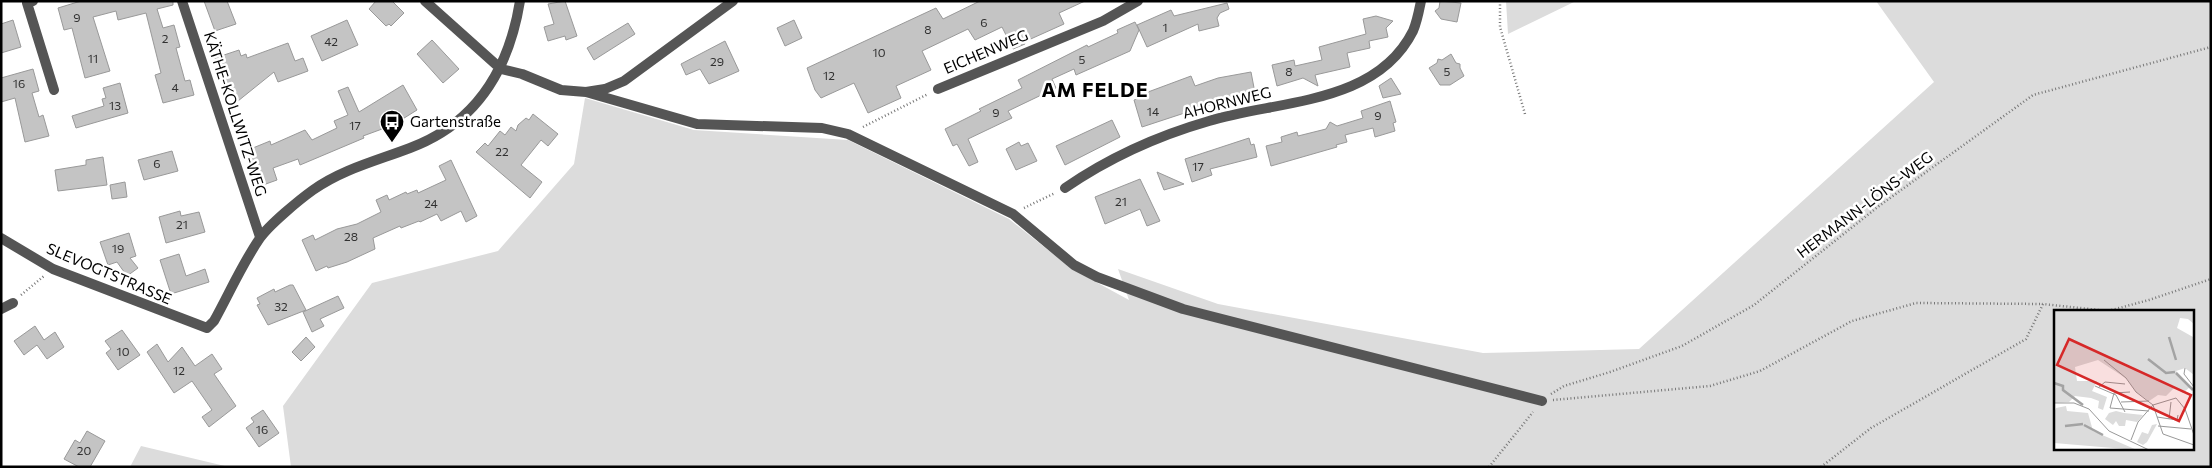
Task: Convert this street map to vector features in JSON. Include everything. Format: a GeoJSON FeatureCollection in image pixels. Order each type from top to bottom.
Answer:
{"type":"FeatureCollection","features":[{"type":"Feature","properties":{"kind":"street","name":"KÄTHE-KOLLWITZ-WEG"},"geometry":{"type":"LineString","coordinates":[[182,1],[260,237]]}},
{"type":"Feature","properties":{"kind":"street"},"geometry":{"type":"LineString","coordinates":[[425,1],[501,69],[522,74],[561,90],[586,92],[697,124],[822,128],[848,134],[1013,214],[1074,265],[1097,277],[1183,309],[1542,402]]}},
{"type":"Feature","properties":{"kind":"street"},"geometry":{"type":"LineString","coordinates":[[260,237],[305,196],[342,173],[412,148],[446,130],[480,98],[501,69],[514,33],[520,1]]}},
{"type":"Feature","properties":{"kind":"street"},"geometry":{"type":"LineString","coordinates":[[586,92],[612,88],[624,81],[732,1]]}},
{"type":"Feature","properties":{"kind":"street","name":"EICHENWEG"},"geometry":{"type":"LineString","coordinates":[[938,89],[1103,21],[1138,1]]}},
{"type":"Feature","properties":{"kind":"street","name":"AHORNWEG"},"geometry":{"type":"LineString","coordinates":[[1065,188],[1099,164],[1153,139],[1210,120],[1324,96],[1361,81],[1385,65],[1406,43],[1414,28],[1421,1]]}},
{"type":"Feature","properties":{"kind":"street"},"geometry":{"type":"LineString","coordinates":[[29,2],[54,90]]}},
{"type":"Feature","properties":{"kind":"street","name":"SLEVOGTSTRASSE"},"geometry":{"type":"LineString","coordinates":[[1,238],[53,269],[204,329],[209,327],[260,237]]}},
{"type":"Feature","properties":{"kind":"street"},"geometry":{"type":"LineString","coordinates":[[1,310],[13,303]]}},
{"type":"Feature","properties":{"kind":"path"},"geometry":{"type":"LineString","coordinates":[[1500,1],[1500,27],[1525,114]]}},
{"type":"Feature","properties":{"kind":"path","name":"HERMANN-LÖNS-WEG"},"geometry":{"type":"LineString","coordinates":[[1490,467],[1542,402],[1564,386],[1610,372],[1682,346],[1754,305],[1879,206],[2033,95],[2211,47]]}},
{"type":"Feature","properties":{"kind":"path","name":"EICHENWEG"},"geometry":{"type":"LineString","coordinates":[[848,134],[938,89]]}},
{"type":"Feature","properties":{"kind":"path"},"geometry":{"type":"LineString","coordinates":[[1013,214],[1065,188]]}},
{"type":"Feature","properties":{"kind":"path"},"geometry":{"type":"LineString","coordinates":[[13,303],[53,269]]}},
{"type":"Feature","properties":{"kind":"path"},"geometry":{"type":"LineString","coordinates":[[2112,310],[2149,300],[2211,279]]}},
{"type":"Feature","properties":{"kind":"path"},"geometry":{"type":"LineString","coordinates":[[1542,402],[1710,386],[1760,371],[1852,320],[1916,302],[2043,304],[2099,310]]}},
{"type":"Feature","properties":{"kind":"path"},"geometry":{"type":"LineString","coordinates":[[1821,467],[1871,428],[2026,339],[2043,304]]}},
{"type":"Feature","properties":{"kind":"shaded area"},"geometry":{"type":"Polygon","coordinates":[[[1506,1],[1576,1],[1508,34],[1506,1]]]}},
{"type":"Feature","properties":{"kind":"shaded area"},"geometry":{"type":"Polygon","coordinates":[[[1876,1],[2211,1],[2211,467],[291,467],[283,406],[372,283],[498,251],[574,164],[585,98],[694,130],[848,140],[1009,219],[1072,269],[1129,300],[1118,269],[1218,304],[1483,353],[1639,349],[1934,82],[1876,1]]]}},
{"type":"Feature","properties":{"kind":"shaded area"},"geometry":{"type":"Polygon","coordinates":[[[141,446],[229,467],[130,467],[141,446]]]}},
{"type":"Feature","properties":{"kind":"building"},"geometry":{"type":"Polygon","coordinates":[[[81,1],[173,1],[173,5],[157,9],[163,28],[174,25],[180,47],[176,48],[185,81],[190,80],[194,95],[163,103],[155,75],[161,73],[146,13],[118,20],[116,11],[93,17],[110,71],[85,78],[72,28],[64,30],[58,8],[81,1]]]}},
{"type":"Feature","properties":{"kind":"building"},"geometry":{"type":"Polygon","coordinates":[[[204,1],[227,1],[236,24],[215,31],[204,1]]]}},
{"type":"Feature","properties":{"kind":"building"},"geometry":{"type":"Polygon","coordinates":[[[376,1],[392,1],[404,13],[391,26],[389,24],[386,26],[369,9],[376,1]]]}},
{"type":"Feature","properties":{"kind":"building"},"geometry":{"type":"Polygon","coordinates":[[[565,1],[577,36],[566,40],[565,36],[548,41],[544,27],[554,24],[548,4],[565,1]]]}},
{"type":"Feature","properties":{"kind":"building"},"geometry":{"type":"Polygon","coordinates":[[[980,1],[1085,1],[1059,13],[1064,24],[1013,49],[1002,27],[975,40],[968,29],[922,51],[931,70],[896,86],[901,98],[868,113],[854,83],[821,98],[815,90],[807,68],[936,8],[943,19],[980,1]]]}},
{"type":"Feature","properties":{"kind":"building"},"geometry":{"type":"Polygon","coordinates":[[[1440,1],[1461,3],[1457,22],[1441,19],[1435,11],[1439,8],[1440,1]]]}},
{"type":"Feature","properties":{"kind":"building"},"geometry":{"type":"Polygon","coordinates":[[[1227,3],[1229,9],[1220,13],[1217,18],[1219,26],[1199,31],[1198,24],[1147,47],[1137,25],[1171,10],[1174,16],[1227,3]]]}},
{"type":"Feature","properties":{"kind":"building"},"geometry":{"type":"Polygon","coordinates":[[[1376,16],[1393,21],[1386,28],[1388,37],[1369,41],[1370,48],[1347,53],[1350,67],[1315,75],[1318,86],[1303,78],[1277,86],[1272,65],[1294,60],[1295,66],[1322,60],[1319,47],[1366,34],[1363,19],[1376,16]]]}},
{"type":"Feature","properties":{"kind":"building"},"geometry":{"type":"Polygon","coordinates":[[[13,20],[21,47],[1,53],[1,24],[13,20]]]}},
{"type":"Feature","properties":{"kind":"building"},"geometry":{"type":"Polygon","coordinates":[[[347,20],[358,45],[322,61],[311,36],[347,20]]]}},
{"type":"Feature","properties":{"kind":"building"},"geometry":{"type":"Polygon","coordinates":[[[794,20],[802,38],[785,46],[777,28],[794,20]]]}},
{"type":"Feature","properties":{"kind":"building"},"geometry":{"type":"Polygon","coordinates":[[[1135,22],[1139,30],[1130,51],[1076,75],[1074,69],[1052,79],[1056,88],[1008,111],[1012,118],[968,139],[978,162],[969,166],[957,144],[953,146],[945,129],[981,111],[979,109],[1022,88],[1018,80],[1087,45],[1088,47],[1118,33],[1117,30],[1135,22]]]}},
{"type":"Feature","properties":{"kind":"building"},"geometry":{"type":"Polygon","coordinates":[[[628,23],[635,34],[594,60],[587,48],[628,23]]]}},
{"type":"Feature","properties":{"kind":"building"},"geometry":{"type":"Polygon","coordinates":[[[432,40],[459,69],[443,83],[417,54],[432,40]]]}},
{"type":"Feature","properties":{"kind":"building"},"geometry":{"type":"Polygon","coordinates":[[[725,41],[739,71],[709,84],[700,69],[686,75],[681,64],[725,41]]]}},
{"type":"Feature","properties":{"kind":"building"},"geometry":{"type":"Polygon","coordinates":[[[288,43],[295,61],[303,58],[308,71],[278,82],[274,72],[238,101],[225,85],[215,58],[239,50],[241,56],[246,54],[247,58],[288,43]]]}},
{"type":"Feature","properties":{"kind":"building"},"geometry":{"type":"Polygon","coordinates":[[[1451,54],[1456,63],[1460,64],[1464,76],[1450,85],[1440,85],[1429,68],[1437,63],[1438,59],[1442,60],[1451,54]]]}},
{"type":"Feature","properties":{"kind":"building"},"geometry":{"type":"Polygon","coordinates":[[[33,69],[39,91],[32,93],[39,117],[43,115],[49,136],[25,142],[15,98],[1,102],[1,78],[33,69]]]}},
{"type":"Feature","properties":{"kind":"building"},"geometry":{"type":"Polygon","coordinates":[[[1251,72],[1255,93],[1217,100],[1218,102],[1142,127],[1134,100],[1149,95],[1148,92],[1191,76],[1195,86],[1218,78],[1251,72]]]}},
{"type":"Feature","properties":{"kind":"building"},"geometry":{"type":"Polygon","coordinates":[[[1391,78],[1401,94],[1383,98],[1379,86],[1391,78]]]}},
{"type":"Feature","properties":{"kind":"building"},"geometry":{"type":"Polygon","coordinates":[[[120,83],[128,113],[76,128],[72,116],[104,106],[102,99],[106,98],[103,88],[120,83]]]}},
{"type":"Feature","properties":{"kind":"building"},"geometry":{"type":"Polygon","coordinates":[[[403,85],[417,110],[393,125],[363,136],[364,138],[300,165],[298,159],[273,168],[277,180],[263,185],[248,150],[270,141],[271,145],[305,130],[312,140],[337,128],[334,121],[348,115],[338,91],[348,87],[359,112],[403,85]]]}},
{"type":"Feature","properties":{"kind":"building"},"geometry":{"type":"Polygon","coordinates":[[[1390,101],[1396,122],[1393,123],[1395,131],[1375,137],[1373,128],[1345,135],[1347,142],[1336,145],[1337,147],[1271,166],[1266,146],[1282,142],[1281,137],[1297,132],[1298,136],[1326,129],[1330,122],[1337,126],[1363,118],[1361,111],[1390,101]]]}},
{"type":"Feature","properties":{"kind":"building"},"geometry":{"type":"Polygon","coordinates":[[[533,114],[558,134],[548,146],[541,140],[521,165],[542,182],[530,198],[476,152],[485,143],[488,146],[500,131],[505,135],[511,127],[516,131],[518,125],[526,118],[529,120],[533,114]]]}},
{"type":"Feature","properties":{"kind":"building"},"geometry":{"type":"Polygon","coordinates":[[[1112,120],[1120,137],[1065,165],[1056,146],[1112,120]]]}},
{"type":"Feature","properties":{"kind":"building"},"geometry":{"type":"Polygon","coordinates":[[[1249,138],[1251,145],[1254,144],[1257,157],[1210,169],[1212,175],[1192,182],[1185,159],[1249,138]]]}},
{"type":"Feature","properties":{"kind":"building"},"geometry":{"type":"Polygon","coordinates":[[[1019,142],[1021,146],[1028,143],[1037,161],[1016,170],[1006,149],[1019,142]]]}},
{"type":"Feature","properties":{"kind":"building"},"geometry":{"type":"Polygon","coordinates":[[[172,151],[178,171],[144,180],[138,160],[172,151]]]}},
{"type":"Feature","properties":{"kind":"building"},"geometry":{"type":"Polygon","coordinates":[[[103,157],[107,185],[58,191],[55,170],[86,165],[86,160],[103,157]]]}},
{"type":"Feature","properties":{"kind":"building"},"geometry":{"type":"Polygon","coordinates":[[[451,160],[477,216],[466,222],[461,211],[441,221],[437,214],[420,222],[401,228],[400,226],[373,238],[375,249],[347,262],[328,268],[327,266],[316,271],[302,240],[313,235],[315,240],[337,229],[357,224],[381,212],[376,200],[387,195],[389,200],[406,192],[407,194],[417,190],[418,193],[446,180],[439,166],[451,160]]]}},
{"type":"Feature","properties":{"kind":"building"},"geometry":{"type":"Polygon","coordinates":[[[1157,172],[1184,184],[1164,190],[1157,172]]]}},
{"type":"Feature","properties":{"kind":"building"},"geometry":{"type":"Polygon","coordinates":[[[1140,179],[1160,221],[1147,226],[1140,209],[1105,224],[1095,197],[1140,179]]]}},
{"type":"Feature","properties":{"kind":"building"},"geometry":{"type":"Polygon","coordinates":[[[125,182],[127,197],[112,199],[110,185],[125,182]]]}},
{"type":"Feature","properties":{"kind":"building"},"geometry":{"type":"Polygon","coordinates":[[[180,211],[181,216],[199,212],[205,232],[166,243],[159,217],[180,211]]]}},
{"type":"Feature","properties":{"kind":"building"},"geometry":{"type":"Polygon","coordinates":[[[129,233],[136,256],[130,258],[138,268],[127,276],[117,262],[108,265],[100,242],[129,233]]]}},
{"type":"Feature","properties":{"kind":"building"},"geometry":{"type":"Polygon","coordinates":[[[179,254],[186,276],[205,269],[209,282],[171,294],[160,260],[179,254]]]}},
{"type":"Feature","properties":{"kind":"building"},"geometry":{"type":"Polygon","coordinates":[[[293,285],[306,310],[268,325],[257,305],[260,304],[257,298],[274,289],[275,292],[293,285]]]}},
{"type":"Feature","properties":{"kind":"building"},"geometry":{"type":"Polygon","coordinates":[[[338,296],[344,308],[320,319],[324,326],[312,332],[303,312],[338,296]]]}},
{"type":"Feature","properties":{"kind":"building"},"geometry":{"type":"Polygon","coordinates":[[[35,326],[44,340],[55,332],[64,347],[47,359],[37,345],[24,355],[14,341],[35,326]]]}},
{"type":"Feature","properties":{"kind":"building"},"geometry":{"type":"Polygon","coordinates":[[[122,330],[140,355],[118,370],[106,353],[111,349],[105,341],[122,330]]]}},
{"type":"Feature","properties":{"kind":"building"},"geometry":{"type":"Polygon","coordinates":[[[306,337],[315,347],[301,361],[292,352],[306,337]]]}},
{"type":"Feature","properties":{"kind":"building"},"geometry":{"type":"Polygon","coordinates":[[[157,344],[168,362],[182,347],[195,366],[212,354],[222,369],[214,374],[236,406],[209,427],[202,417],[212,410],[192,381],[174,393],[147,352],[157,344]]]}},
{"type":"Feature","properties":{"kind":"building"},"geometry":{"type":"Polygon","coordinates":[[[263,410],[279,433],[259,447],[246,428],[254,422],[251,418],[263,410]]]}},
{"type":"Feature","properties":{"kind":"building"},"geometry":{"type":"Polygon","coordinates":[[[87,431],[105,441],[90,467],[79,467],[64,459],[75,440],[80,443],[87,431]]]}},
{"type":"Feature","properties":{"kind":"place","name":"Gartenstraße"},"geometry":{"type":"Point","coordinates":[392,143]}},
{"type":"Feature","properties":{"kind":"district","name":"AM FELDE"},"geometry":{"type":"Point","coordinates":[1095,90]}}]}
